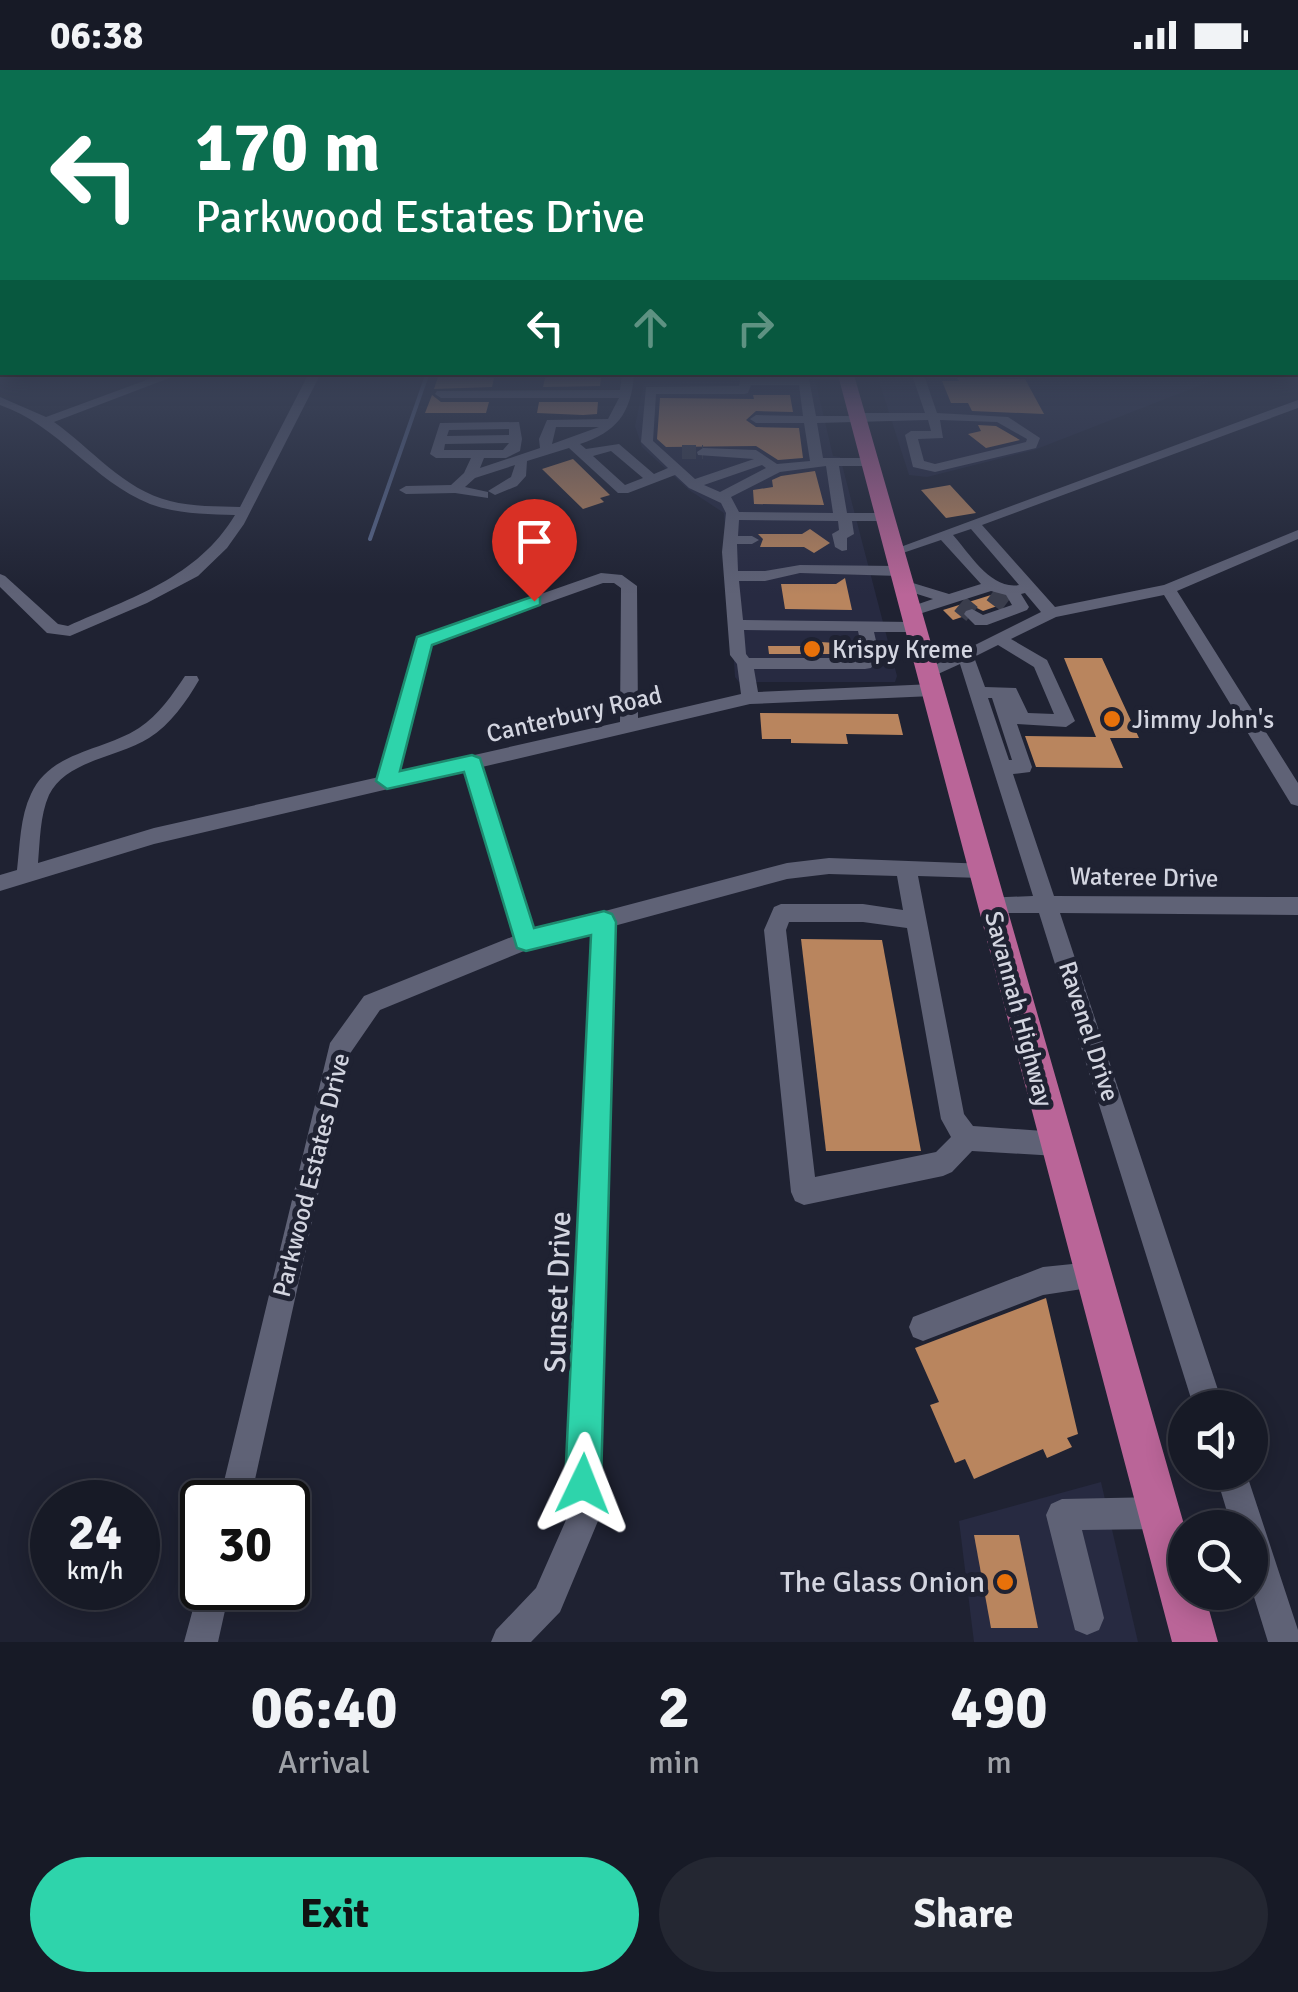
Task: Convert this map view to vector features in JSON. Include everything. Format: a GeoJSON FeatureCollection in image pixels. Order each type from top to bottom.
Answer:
{"type":"FeatureCollection","features":[{"type":"Feature","properties":{"kind":"highway","name":"Savannah Highway"},"geometry":{"type":"LineString","coordinates":[[866,448],[1195,1642]]}},
{"type":"Feature","properties":{"kind":"street"},"geometry":{"type":"LineString","coordinates":[[79,448],[147,498],[186,508],[243,511]]}},
{"type":"Feature","properties":{"kind":"street"},"geometry":{"type":"LineString","coordinates":[[0,579],[53,630],[70,631],[176,582],[204,564],[230,536],[276,448]]}},
{"type":"Feature","properties":{"kind":"street"},"geometry":{"type":"LineString","coordinates":[[437,448],[436,454],[506,454],[514,448]]}},
{"type":"Feature","properties":{"kind":"street"},"geometry":{"type":"LineString","coordinates":[[470,475],[548,450],[571,448]]}},
{"type":"Feature","properties":{"kind":"street"},"geometry":{"type":"LineString","coordinates":[[576,448],[623,490],[676,470]]}},
{"type":"Feature","properties":{"kind":"street"},"geometry":{"type":"LineString","coordinates":[[616,448],[653,480]]}},
{"type":"Feature","properties":{"kind":"street"},"geometry":{"type":"LineString","coordinates":[[652,448],[693,484],[727,500],[732,516],[729,540],[738,655],[745,663],[750,698]]}},
{"type":"Feature","properties":{"kind":"street"},"geometry":{"type":"LineString","coordinates":[[820,448],[847,534],[839,534],[842,547]]}},
{"type":"Feature","properties":{"kind":"street"},"geometry":{"type":"LineString","coordinates":[[914,448],[918,464],[935,468],[1015,448]]}},
{"type":"Feature","properties":{"kind":"street"},"geometry":{"type":"LineString","coordinates":[[945,448],[951,463]]}},
{"type":"Feature","properties":{"kind":"street"},"geometry":{"type":"LineString","coordinates":[[736,625],[865,628],[904,589],[944,535],[1179,448]]}},
{"type":"Feature","properties":{"kind":"street"},"geometry":{"type":"LineString","coordinates":[[656,454],[682,452]]}},
{"type":"Feature","properties":{"kind":"street"},"geometry":{"type":"LineString","coordinates":[[703,452],[747,452],[769,465]]}},
{"type":"Feature","properties":{"kind":"street"},"geometry":{"type":"LineString","coordinates":[[455,489],[470,475],[479,454]]}},
{"type":"Feature","properties":{"kind":"street"},"geometry":{"type":"LineString","coordinates":[[406,490],[489,493],[516,482],[521,474],[520,459]]}},
{"type":"Feature","properties":{"kind":"street"},"geometry":{"type":"LineString","coordinates":[[693,484],[769,465],[870,462]]}},
{"type":"Feature","properties":{"kind":"street"},"geometry":{"type":"LineString","coordinates":[[720,498],[769,465]]}},
{"type":"Feature","properties":{"kind":"street"},"geometry":{"type":"LineString","coordinates":[[732,516],[884,517]]}},
{"type":"Feature","properties":{"kind":"street"},"geometry":{"type":"LineString","coordinates":[[974,525],[988,600]]}},
{"type":"Feature","properties":{"kind":"street"},"geometry":{"type":"LineString","coordinates":[[930,682],[966,656],[1051,613],[1168,589],[1298,534]]}},
{"type":"Feature","properties":{"kind":"street"},"geometry":{"type":"LineString","coordinates":[[944,535],[988,600],[1006,636],[1041,664],[1066,721],[1022,719],[1010,692],[988,693]]}},
{"type":"Feature","properties":{"kind":"street"},"geometry":{"type":"LineString","coordinates":[[729,540],[752,540]]}},
{"type":"Feature","properties":{"kind":"street"},"geometry":{"type":"LineString","coordinates":[[731,576],[800,570],[1051,613]]}},
{"type":"Feature","properties":{"kind":"street"},"geometry":{"type":"LineString","coordinates":[[757,576],[760,596]]}},
{"type":"Feature","properties":{"kind":"street"},"geometry":{"type":"LineString","coordinates":[[387,781],[424,642],[601,578],[618,578],[628,586],[629,728]]}},
{"type":"Feature","properties":{"kind":"street"},"geometry":{"type":"LineString","coordinates":[[904,589],[988,600]]}},
{"type":"Feature","properties":{"kind":"street"},"geometry":{"type":"LineString","coordinates":[[1168,589],[1298,799]]}},
{"type":"Feature","properties":{"kind":"street"},"geometry":{"type":"LineString","coordinates":[[745,663],[865,664],[871,654],[865,628]]}},
{"type":"Feature","properties":{"kind":"street","name":"Ravenel Drive"},"geometry":{"type":"LineString","coordinates":[[966,656],[988,693],[1002,767],[1204,1390]]}},
{"type":"Feature","properties":{"kind":"street"},"geometry":{"type":"LineString","coordinates":[[26,876],[38,799],[45,785],[78,762],[144,735],[162,721],[191,680]]}},
{"type":"Feature","properties":{"kind":"street","name":"Canterbury Road"},"geometry":{"type":"LineString","coordinates":[[0,883],[154,836],[750,698],[930,682]]}},
{"type":"Feature","properties":{"kind":"street"},"geometry":{"type":"LineString","coordinates":[[472,763],[526,940]]}},
{"type":"Feature","properties":{"kind":"street","name":"Parkwood Estates Drive"},"geometry":{"type":"LineString","coordinates":[[239,1480],[338,1051],[372,1004],[526,940],[787,871],[829,866],[981,870]]}},
{"type":"Feature","properties":{"kind":"street"},"geometry":{"type":"LineString","coordinates":[[906,869],[954,1120],[967,1138]]}},
{"type":"Feature","properties":{"kind":"street","name":"Wateree Drive"},"geometry":{"type":"LineString","coordinates":[[990,904],[1298,906]]}},
{"type":"Feature","properties":{"kind":"street"},"geometry":{"type":"LineString","coordinates":[[915,920],[862,914],[781,913],[775,930],[804,1192],[943,1163],[967,1138]]}},
{"type":"Feature","properties":{"kind":"street","name":"Sunset Drive"},"geometry":{"type":"LineString","coordinates":[[508,1642],[548,1600],[582,1521],[604,922]]}},
{"type":"Feature","properties":{"kind":"street"},"geometry":{"type":"LineString","coordinates":[[967,1138],[1056,1144]]}},
{"type":"Feature","properties":{"kind":"street"},"geometry":{"type":"LineString","coordinates":[[923,1327],[1043,1281],[1092,1276]]}},
{"type":"Feature","properties":{"kind":"street"},"geometry":{"type":"LineString","coordinates":[[1087,1618],[1062,1515],[1159,1514]]}},
{"type":"Feature","properties":{"kind":"street"},"geometry":{"type":"LineString","coordinates":[[1268,1590],[1285,1642]]}},
{"type":"Feature","properties":{"kind":"street"},"geometry":{"type":"LineString","coordinates":[[201,1642],[209,1610]]}},
{"type":"Feature","properties":{"kind":"shaded area"},"geometry":{"type":"Polygon","coordinates":[[[643,448],[831,448],[833,456],[840,457],[897,676],[895,682],[739,682],[735,677],[724,513],[689,490],[643,448]]]}},
{"type":"Feature","properties":{"kind":"shaded area"},"geometry":{"type":"Polygon","coordinates":[[[900,448],[1038,448],[927,477],[909,475],[900,448]]]}},
{"type":"Feature","properties":{"kind":"shaded area"},"geometry":{"type":"Polygon","coordinates":[[[1101,1482],[1138,1642],[974,1642],[959,1521],[1101,1482]]]}},
{"type":"Feature","properties":{"kind":"building"},"geometry":{"type":"Polygon","coordinates":[[[760,448],[802,448],[803,458],[778,460],[760,448]]]}},
{"type":"Feature","properties":{"kind":"building"},"geometry":{"type":"Polygon","coordinates":[[[573,459],[610,495],[600,498],[604,502],[583,509],[542,469],[573,459]]]}},
{"type":"Feature","properties":{"kind":"building"},"geometry":{"type":"Polygon","coordinates":[[[815,471],[824,505],[754,504],[753,490],[773,487],[772,480],[781,476],[815,471]]]}},
{"type":"Feature","properties":{"kind":"building"},"geometry":{"type":"Polygon","coordinates":[[[950,485],[976,513],[946,518],[921,490],[950,485]]]}},
{"type":"Feature","properties":{"kind":"building"},"geometry":{"type":"Polygon","coordinates":[[[810,529],[830,543],[814,553],[804,547],[760,547],[763,539],[758,534],[802,534],[810,529]]]}},
{"type":"Feature","properties":{"kind":"building"},"geometry":{"type":"Polygon","coordinates":[[[845,578],[852,610],[785,609],[781,584],[836,584],[845,578]]]}},
{"type":"Feature","properties":{"kind":"building"},"geometry":{"type":"Polygon","coordinates":[[[991,595],[1006,603],[983,611],[971,605],[963,609],[962,617],[953,620],[943,610],[991,595]]]}},
{"type":"Feature","properties":{"kind":"building"},"geometry":{"type":"Polygon","coordinates":[[[853,644],[855,654],[769,654],[768,646],[853,644]]]}},
{"type":"Feature","properties":{"kind":"building"},"geometry":{"type":"Polygon","coordinates":[[[1064,658],[1102,658],[1139,738],[1110,738],[1123,768],[1036,767],[1025,736],[1096,737],[1064,658]]]}},
{"type":"Feature","properties":{"kind":"building"},"geometry":{"type":"Polygon","coordinates":[[[760,713],[898,714],[903,735],[846,734],[848,744],[762,739],[760,713]]]}},
{"type":"Feature","properties":{"kind":"building"},"geometry":{"type":"Polygon","coordinates":[[[801,939],[882,940],[921,1151],[826,1151],[801,939]]]}},
{"type":"Feature","properties":{"kind":"building"},"geometry":{"type":"Polygon","coordinates":[[[1046,1298],[1078,1434],[1067,1438],[1072,1447],[1047,1458],[1043,1449],[974,1479],[965,1459],[955,1463],[930,1405],[939,1402],[915,1348],[1046,1298]]]}},
{"type":"Feature","properties":{"kind":"building","name":"The Glass Onion"},"geometry":{"type":"Polygon","coordinates":[[[974,1535],[1019,1535],[1038,1628],[991,1628],[974,1535]]]}},
{"type":"Feature","properties":{"kind":"waterway"},"geometry":{"type":"LineString","coordinates":[[370,539],[402,448]]}},
{"type":"Feature","properties":{"kind":"tunnel"},"geometry":{"type":"LineString","coordinates":[[682,452],[703,452]]}},
{"type":"Feature","properties":{"kind":"tunnel"},"geometry":{"type":"LineString","coordinates":[[992,593],[1008,605]]}},
{"type":"Feature","properties":{"kind":"tunnel"},"geometry":{"type":"LineString","coordinates":[[960,604],[972,614]]}},
{"type":"Feature","properties":{"kind":"place","name":"Krispy Kreme"},"geometry":{"type":"Point","coordinates":[812,649]}},
{"type":"Feature","properties":{"kind":"place","name":"Jimmy John's"},"geometry":{"type":"Point","coordinates":[1112,719]}},
{"type":"Feature","properties":{"kind":"place","name":"The Glass Onion"},"geometry":{"type":"Point","coordinates":[1005,1582]}},
{"type":"Feature","properties":{"kind":"route"},"geometry":{"type":"LineString","coordinates":[[534,601],[434,636],[419,648],[387,781],[472,763],[526,940],[604,922],[583,1484]]}}]}
